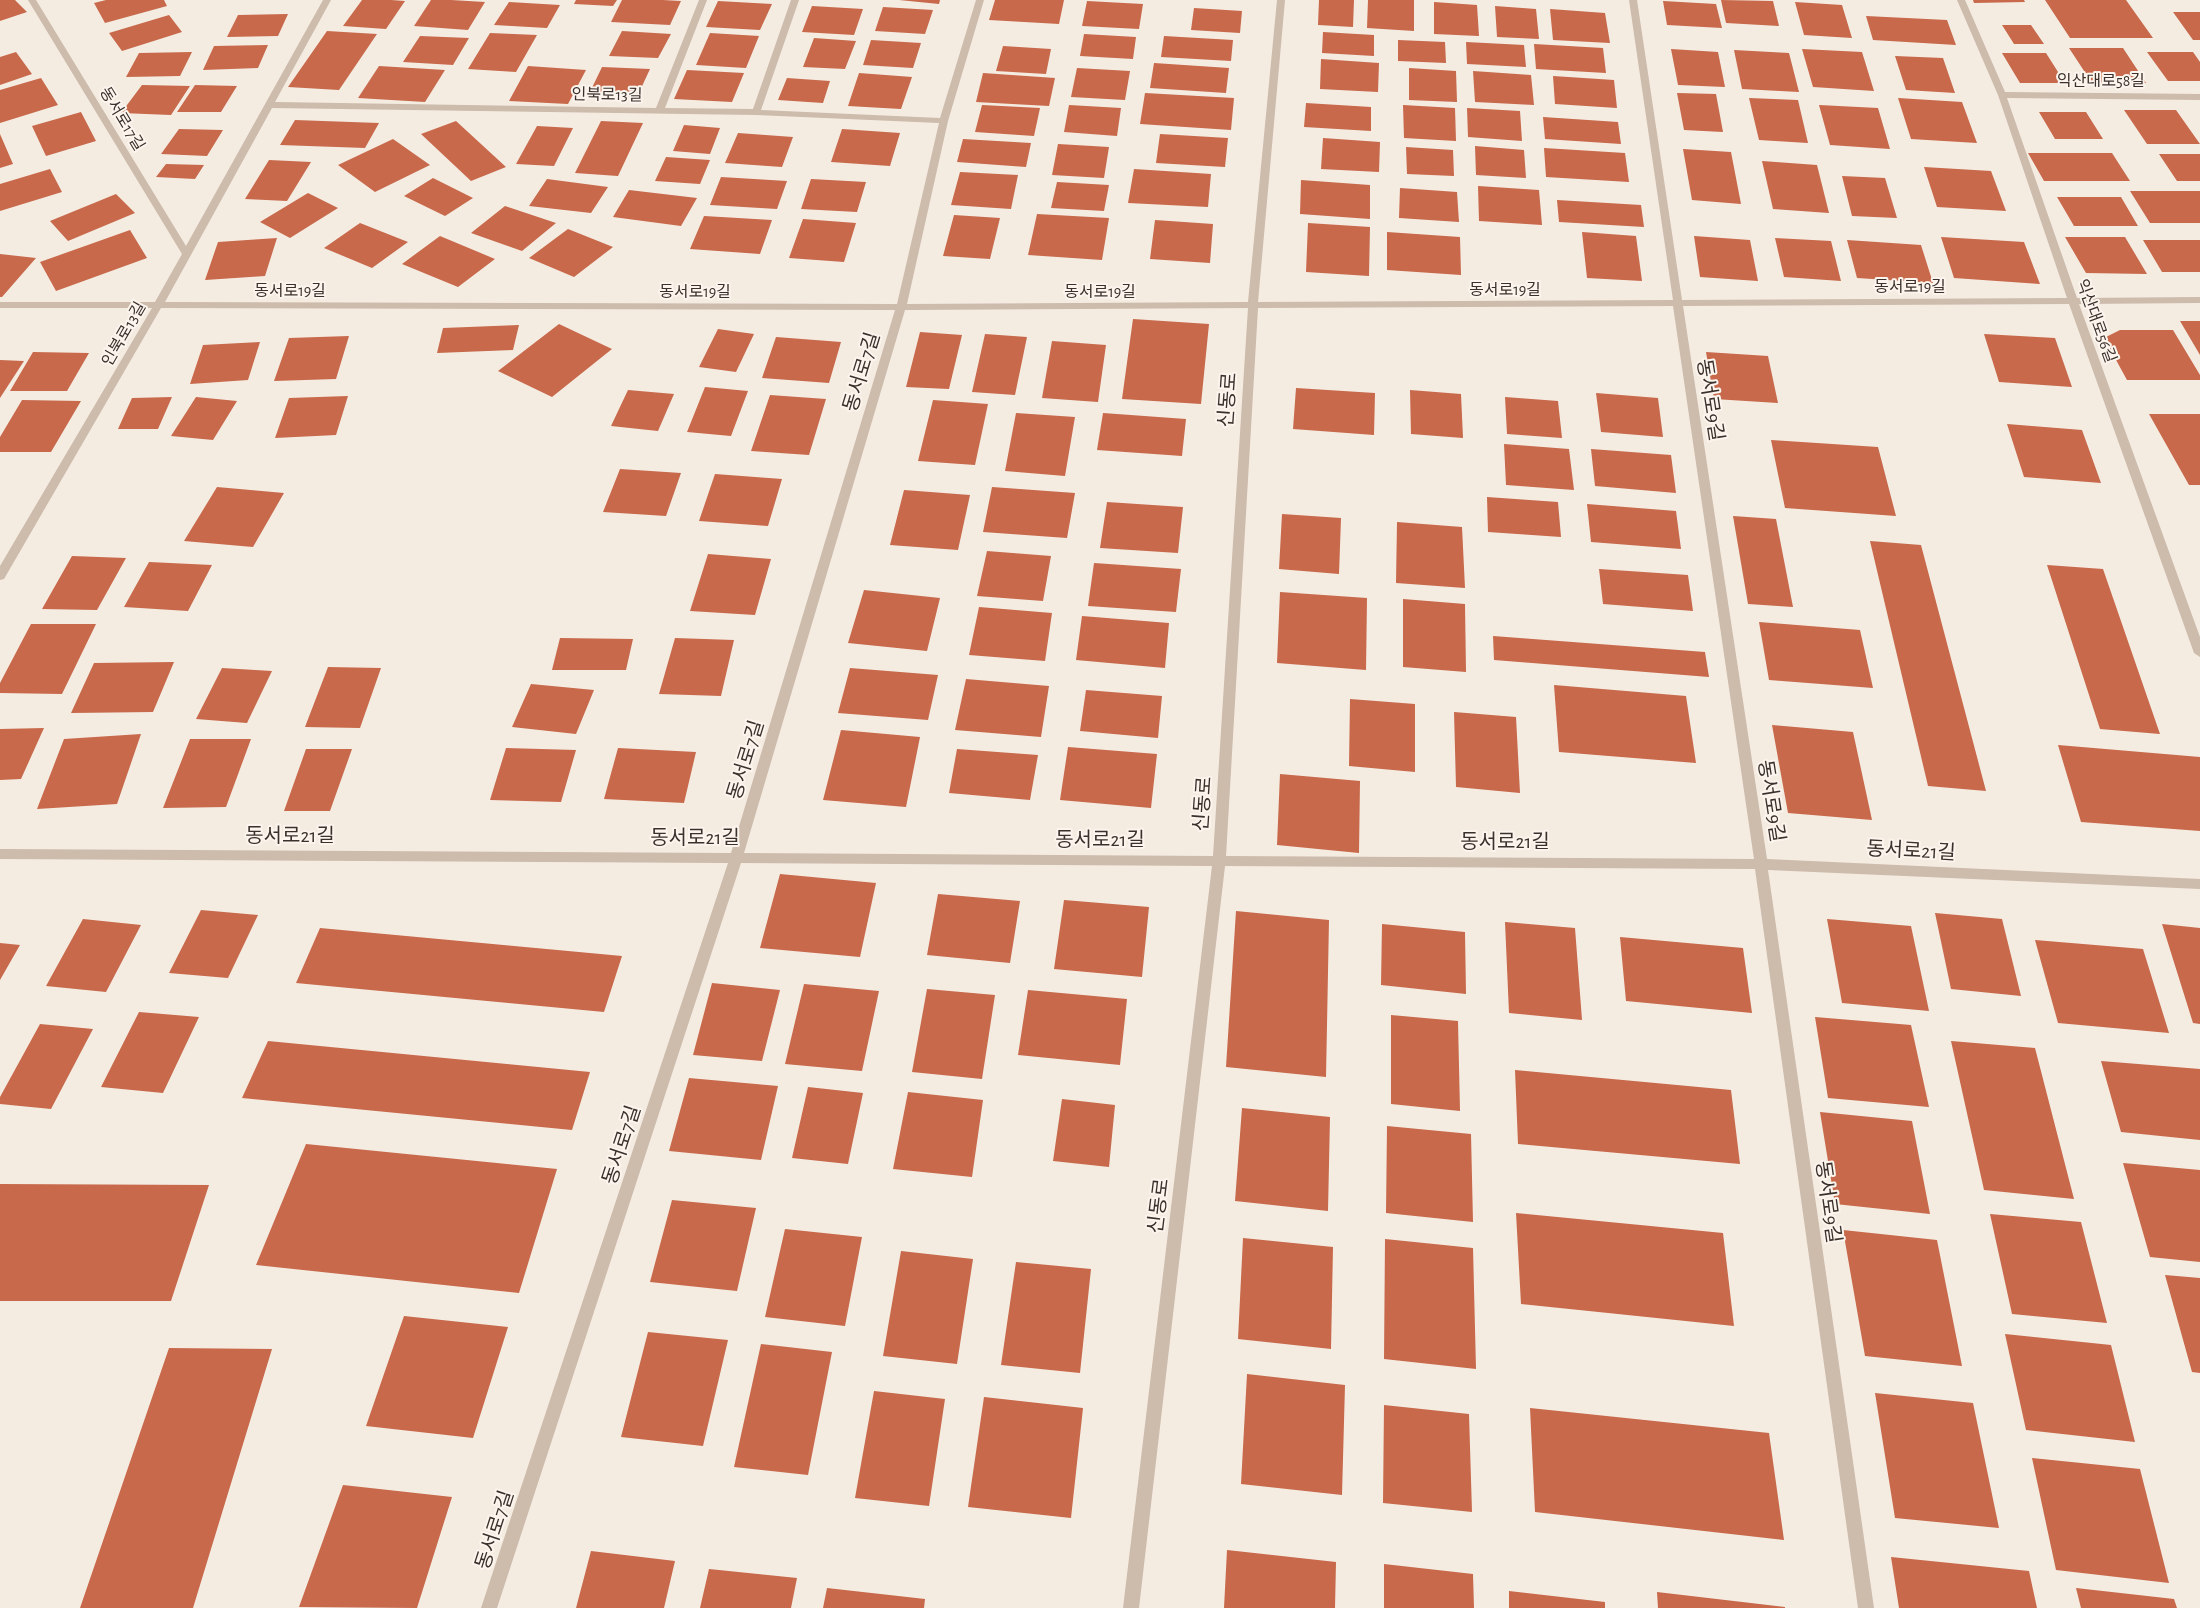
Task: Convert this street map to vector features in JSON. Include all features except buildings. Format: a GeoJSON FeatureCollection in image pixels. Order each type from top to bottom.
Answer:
{"type":"FeatureCollection","features":[{"type":"Feature","properties":{"kind":"street","name":"동서로17길"},"geometry":{"type":"LineString","coordinates":[[32,0],[186,253]]}},
{"type":"Feature","properties":{"kind":"street","name":"인북로13길"},"geometry":{"type":"LineString","coordinates":[[0,576],[158,306],[326,0]]}},
{"type":"Feature","properties":{"kind":"street"},"geometry":{"type":"LineString","coordinates":[[659,111],[703,0]]}},
{"type":"Feature","properties":{"kind":"street"},"geometry":{"type":"LineString","coordinates":[[756,112],[795,0]]}},
{"type":"Feature","properties":{"kind":"street","name":"동서로7길"},"geometry":{"type":"LineString","coordinates":[[489,1608],[736,858],[901,307],[944,121],[980,0]]}},
{"type":"Feature","properties":{"kind":"street","name":"신동로"},"geometry":{"type":"LineString","coordinates":[[1131,1608],[1219,861],[1253,306],[1281,0]]}},
{"type":"Feature","properties":{"kind":"street","name":"동서로9길"},"geometry":{"type":"LineString","coordinates":[[1633,0],[1762,864],[1866,1608]]}},
{"type":"Feature","properties":{"kind":"street","name":"익산대로56길"},"geometry":{"type":"LineString","coordinates":[[1961,0],[2002,95],[2073,301],[2200,653]]}},
{"type":"Feature","properties":{"kind":"street","name":"익산대로58길"},"geometry":{"type":"LineString","coordinates":[[2002,95],[2200,97]]}},
{"type":"Feature","properties":{"kind":"street","name":"인북로13길"},"geometry":{"type":"LineString","coordinates":[[268,105],[756,112],[944,121]]}},
{"type":"Feature","properties":{"kind":"street","name":"동서로19길"},"geometry":{"type":"LineString","coordinates":[[0,305],[901,307],[2200,300]]}},
{"type":"Feature","properties":{"kind":"street","name":"동서로21길"},"geometry":{"type":"LineString","coordinates":[[0,854],[1762,864],[2200,884]]}}]}
